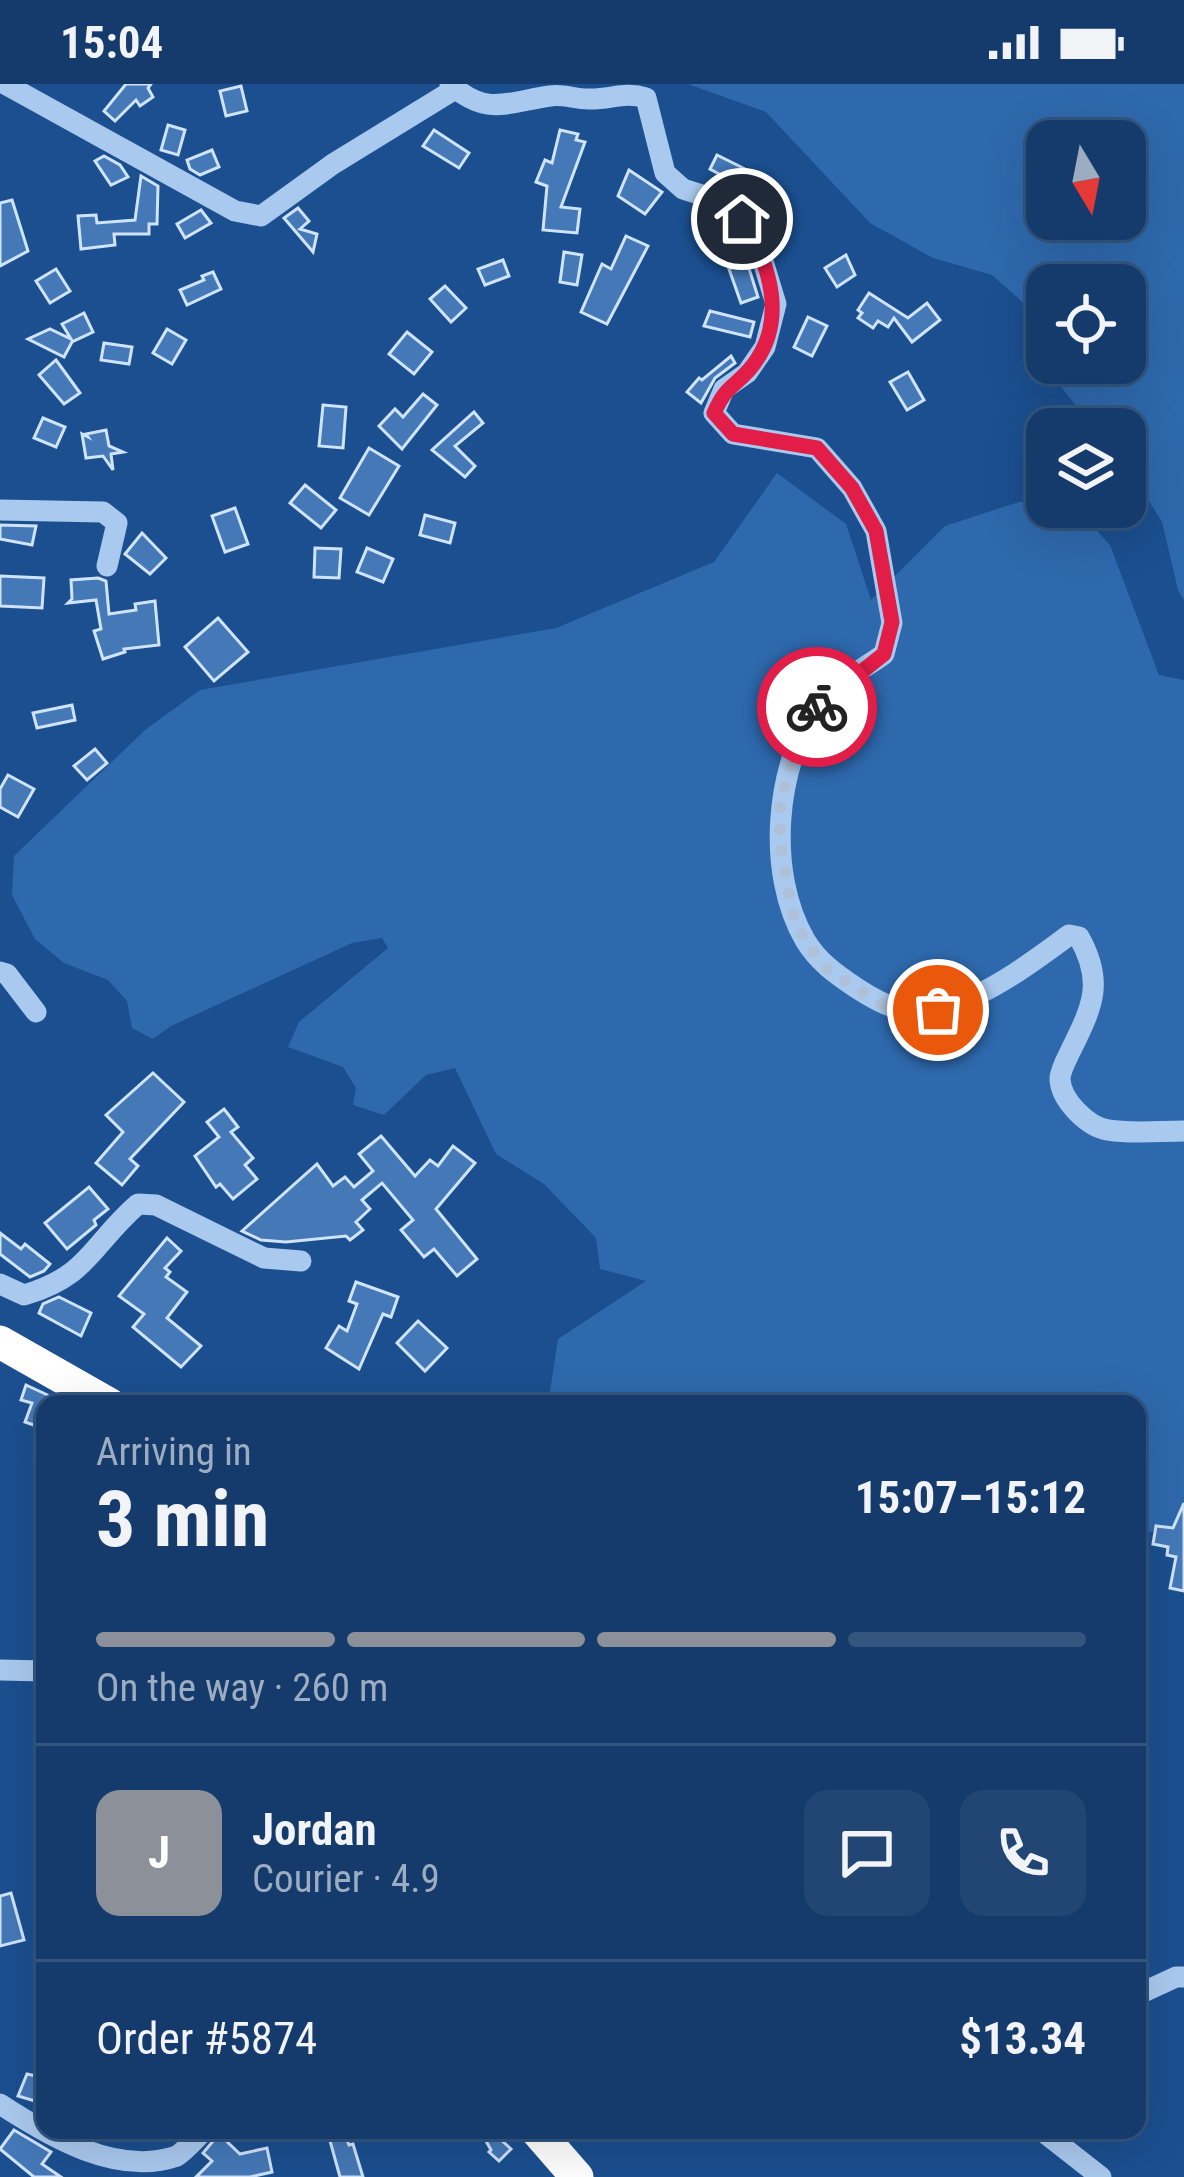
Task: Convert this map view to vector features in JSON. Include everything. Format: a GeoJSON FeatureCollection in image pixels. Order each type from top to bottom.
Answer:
{"type":"FeatureCollection","features":[{"type":"Feature","properties":{"kind":"highway"},"geometry":{"type":"LineString","coordinates":[[0,1342],[93,1395]]}},
{"type":"Feature","properties":{"kind":"highway"},"geometry":{"type":"LineString","coordinates":[[544,2139],[577,2177]]}},
{"type":"Feature","properties":{"kind":"street"},"geometry":{"type":"LineString","coordinates":[[5,84],[235,211],[261,216],[452,87],[477,103],[499,107],[556,94],[590,100],[628,92],[646,98],[665,173],[683,189],[727,203],[742,219],[758,245],[776,304],[765,347],[747,373],[724,389],[714,413],[733,434],[817,448],[852,488],[876,531],[892,622],[884,654],[820,700],[797,746],[780,801],[780,839],[791,908],[805,941],[828,970],[902,1012],[938,1010],[1015,976],[1070,935],[1079,937],[1094,964],[1093,990],[1087,1018],[1060,1073],[1061,1085],[1078,1113],[1104,1130],[1184,1131]]}},
{"type":"Feature","properties":{"kind":"street"},"geometry":{"type":"LineString","coordinates":[[0,509],[103,512],[117,523],[107,566]]}},
{"type":"Feature","properties":{"kind":"street"},"geometry":{"type":"LineString","coordinates":[[0,972],[8,974],[36,1012]]}},
{"type":"Feature","properties":{"kind":"street"},"geometry":{"type":"LineString","coordinates":[[0,1284],[24,1295],[59,1285],[85,1264],[106,1233],[138,1204],[156,1204],[264,1258],[301,1261]]}},
{"type":"Feature","properties":{"kind":"street"},"geometry":{"type":"LineString","coordinates":[[0,1670],[36,1671]]}},
{"type":"Feature","properties":{"kind":"street"},"geometry":{"type":"LineString","coordinates":[[1146,1991],[1184,1977]]}},
{"type":"Feature","properties":{"kind":"street"},"geometry":{"type":"LineString","coordinates":[[0,2104],[36,2127]]}},
{"type":"Feature","properties":{"kind":"street"},"geometry":{"type":"LineString","coordinates":[[54,2139],[99,2168],[131,2171],[174,2159],[195,2139]]}},
{"type":"Feature","properties":{"kind":"street"},"geometry":{"type":"LineString","coordinates":[[1052,2139],[1101,2177]]}},
{"type":"Feature","properties":{"kind":"shaded area"},"geometry":{"type":"Polygon","coordinates":[[[688,84],[1184,84],[1184,600],[1162,522],[1146,496],[1146,408],[1078,408],[1059,384],[1146,384],[1146,264],[1026,264],[1026,305],[992,275],[933,258],[870,223],[766,112],[688,84]]]}},
{"type":"Feature","properties":{"kind":"shaded area"},"geometry":{"type":"Polygon","coordinates":[[[777,473],[846,524],[871,600],[945,526],[1019,502],[1026,502],[1026,528],[1094,528],[1110,545],[1159,675],[1184,680],[1184,1524],[1146,1533],[1146,1395],[549,1395],[558,1339],[646,1281],[600,1269],[596,1238],[544,1184],[496,1154],[455,1068],[426,1075],[384,1115],[353,1105],[356,1088],[343,1067],[288,1047],[299,1022],[388,948],[382,938],[352,943],[171,1026],[153,1039],[132,1028],[127,1001],[108,980],[64,963],[35,939],[12,895],[14,856],[145,730],[200,690],[556,628],[714,562],[777,473]]]}},
{"type":"Feature","properties":{"kind":"building"},"geometry":{"type":"Polygon","coordinates":[[[126,84],[151,84],[153,97],[140,106],[136,100],[115,121],[104,111],[126,84]]]}},
{"type":"Feature","properties":{"kind":"building"},"geometry":{"type":"Polygon","coordinates":[[[241,86],[247,111],[226,116],[220,91],[241,86]]]}},
{"type":"Feature","properties":{"kind":"building"},"geometry":{"type":"Polygon","coordinates":[[[168,125],[185,130],[178,155],[161,150],[168,125]]]}},
{"type":"Feature","properties":{"kind":"building"},"geometry":{"type":"Polygon","coordinates":[[[434,130],[469,153],[459,168],[423,146],[434,130]]]}},
{"type":"Feature","properties":{"kind":"building"},"geometry":{"type":"Polygon","coordinates":[[[560,130],[578,134],[576,140],[585,142],[561,207],[580,209],[577,233],[543,230],[547,186],[536,182],[545,160],[552,163],[560,130]]]}},
{"type":"Feature","properties":{"kind":"building"},"geometry":{"type":"Polygon","coordinates":[[[212,150],[219,167],[200,175],[190,169],[187,160],[212,150]]]}},
{"type":"Feature","properties":{"kind":"building"},"geometry":{"type":"Polygon","coordinates":[[[717,155],[776,189],[768,200],[739,177],[736,183],[710,169],[717,155]]]}},
{"type":"Feature","properties":{"kind":"building"},"geometry":{"type":"Polygon","coordinates":[[[104,156],[120,165],[128,177],[111,185],[95,161],[104,156]]]}},
{"type":"Feature","properties":{"kind":"building"},"geometry":{"type":"Polygon","coordinates":[[[629,170],[662,192],[645,214],[618,196],[629,170]]]}},
{"type":"Feature","properties":{"kind":"building"},"geometry":{"type":"Polygon","coordinates":[[[141,176],[158,186],[157,224],[149,224],[149,234],[114,234],[115,245],[81,249],[78,216],[96,215],[97,223],[135,220],[141,176]]]}},
{"type":"Feature","properties":{"kind":"building"},"geometry":{"type":"Polygon","coordinates":[[[12,200],[28,251],[0,266],[0,203],[12,200]]]}},
{"type":"Feature","properties":{"kind":"building"},"geometry":{"type":"Polygon","coordinates":[[[298,208],[309,221],[300,229],[317,234],[313,252],[284,218],[298,208]]]}},
{"type":"Feature","properties":{"kind":"building"},"geometry":{"type":"Polygon","coordinates":[[[201,210],[211,223],[185,238],[177,224],[201,210]]]}},
{"type":"Feature","properties":{"kind":"building"},"geometry":{"type":"Polygon","coordinates":[[[626,236],[648,246],[607,324],[581,312],[602,264],[611,269],[626,236]]]}},
{"type":"Feature","properties":{"kind":"building"},"geometry":{"type":"Polygon","coordinates":[[[564,252],[582,255],[577,285],[560,282],[564,252]]]}},
{"type":"Feature","properties":{"kind":"building"},"geometry":{"type":"Polygon","coordinates":[[[846,255],[855,275],[837,287],[825,268],[846,255]]]}},
{"type":"Feature","properties":{"kind":"building"},"geometry":{"type":"Polygon","coordinates":[[[503,260],[509,276],[485,285],[478,269],[503,260]]]}},
{"type":"Feature","properties":{"kind":"building"},"geometry":{"type":"Polygon","coordinates":[[[747,262],[758,297],[741,303],[729,269],[747,262]]]}},
{"type":"Feature","properties":{"kind":"building"},"geometry":{"type":"Polygon","coordinates":[[[56,269],[70,291],[50,303],[36,281],[56,269]]]}},
{"type":"Feature","properties":{"kind":"building"},"geometry":{"type":"Polygon","coordinates":[[[213,272],[221,289],[187,305],[180,290],[213,272]]]}},
{"type":"Feature","properties":{"kind":"building"},"geometry":{"type":"Polygon","coordinates":[[[445,286],[466,308],[451,322],[430,299],[445,286]]]}},
{"type":"Feature","properties":{"kind":"building"},"geometry":{"type":"Polygon","coordinates":[[[869,293],[908,318],[927,303],[940,320],[912,342],[894,318],[888,327],[878,321],[873,328],[858,318],[869,293]]]}},
{"type":"Feature","properties":{"kind":"building"},"geometry":{"type":"Polygon","coordinates":[[[710,311],[754,322],[750,337],[704,326],[710,311]]]}},
{"type":"Feature","properties":{"kind":"building"},"geometry":{"type":"Polygon","coordinates":[[[84,313],[93,332],[72,342],[64,357],[28,339],[50,329],[71,339],[62,324],[84,313]]]}},
{"type":"Feature","properties":{"kind":"building"},"geometry":{"type":"Polygon","coordinates":[[[808,317],[827,326],[812,356],[794,347],[808,317]]]}},
{"type":"Feature","properties":{"kind":"building"},"geometry":{"type":"Polygon","coordinates":[[[167,329],[186,340],[172,364],[153,353],[167,329]]]}},
{"type":"Feature","properties":{"kind":"building"},"geometry":{"type":"Polygon","coordinates":[[[407,332],[432,352],[414,374],[389,354],[407,332]]]}},
{"type":"Feature","properties":{"kind":"building"},"geometry":{"type":"Polygon","coordinates":[[[104,343],[132,347],[129,364],[101,360],[104,343]]]}},
{"type":"Feature","properties":{"kind":"building"},"geometry":{"type":"Polygon","coordinates":[[[731,356],[735,363],[715,378],[701,403],[687,392],[699,378],[731,356]]]}},
{"type":"Feature","properties":{"kind":"building"},"geometry":{"type":"Polygon","coordinates":[[[56,360],[80,393],[64,404],[39,375],[56,360]]]}},
{"type":"Feature","properties":{"kind":"building"},"geometry":{"type":"Polygon","coordinates":[[[908,372],[924,400],[907,410],[890,382],[908,372]]]}},
{"type":"Feature","properties":{"kind":"building"},"geometry":{"type":"Polygon","coordinates":[[[423,394],[437,405],[402,449],[379,426],[395,409],[403,417],[423,394]]]}},
{"type":"Feature","properties":{"kind":"building"},"geometry":{"type":"Polygon","coordinates":[[[323,405],[346,407],[343,448],[319,446],[323,405]]]}},
{"type":"Feature","properties":{"kind":"building"},"geometry":{"type":"Polygon","coordinates":[[[474,412],[483,423],[455,446],[475,466],[465,477],[432,450],[474,412]]]}},
{"type":"Feature","properties":{"kind":"building"},"geometry":{"type":"Polygon","coordinates":[[[43,418],[65,427],[56,447],[34,438],[43,418]]]}},
{"type":"Feature","properties":{"kind":"building"},"geometry":{"type":"Polygon","coordinates":[[[106,430],[109,446],[123,452],[111,454],[113,470],[103,456],[86,458],[82,434],[88,437],[86,434],[106,430]]]}},
{"type":"Feature","properties":{"kind":"building"},"geometry":{"type":"Polygon","coordinates":[[[369,448],[399,466],[369,515],[340,498],[369,448]]]}},
{"type":"Feature","properties":{"kind":"building"},"geometry":{"type":"Polygon","coordinates":[[[305,485],[336,510],[321,528],[290,503],[305,485]]]}},
{"type":"Feature","properties":{"kind":"building"},"geometry":{"type":"Polygon","coordinates":[[[235,508],[248,544],[225,552],[212,516],[235,508]]]}},
{"type":"Feature","properties":{"kind":"building"},"geometry":{"type":"Polygon","coordinates":[[[425,515],[455,523],[450,543],[420,535],[425,515]]]}},
{"type":"Feature","properties":{"kind":"building"},"geometry":{"type":"Polygon","coordinates":[[[0,525],[36,526],[32,545],[0,539],[0,525]]]}},
{"type":"Feature","properties":{"kind":"building"},"geometry":{"type":"Polygon","coordinates":[[[142,533],[166,558],[150,574],[125,554],[142,533]]]}},
{"type":"Feature","properties":{"kind":"building"},"geometry":{"type":"Polygon","coordinates":[[[315,548],[341,549],[339,578],[314,577],[315,548]]]}},
{"type":"Feature","properties":{"kind":"building"},"geometry":{"type":"Polygon","coordinates":[[[367,548],[393,559],[383,582],[357,572],[367,548]]]}},
{"type":"Feature","properties":{"kind":"building"},"geometry":{"type":"Polygon","coordinates":[[[0,576],[44,578],[42,608],[0,606],[0,576]]]}},
{"type":"Feature","properties":{"kind":"building"},"geometry":{"type":"Polygon","coordinates":[[[71,580],[106,581],[109,614],[155,601],[159,645],[124,649],[103,659],[94,631],[101,629],[96,600],[68,603],[71,580]]]}},
{"type":"Feature","properties":{"kind":"building"},"geometry":{"type":"Polygon","coordinates":[[[218,618],[248,652],[214,681],[185,647],[218,618]]]}},
{"type":"Feature","properties":{"kind":"building"},"geometry":{"type":"Polygon","coordinates":[[[72,705],[75,720],[37,728],[33,713],[72,705]]]}},
{"type":"Feature","properties":{"kind":"building"},"geometry":{"type":"Polygon","coordinates":[[[95,749],[107,763],[87,780],[74,766],[95,749]]]}},
{"type":"Feature","properties":{"kind":"building"},"geometry":{"type":"Polygon","coordinates":[[[8,775],[34,789],[18,817],[0,807],[0,789],[8,775]]]}},
{"type":"Feature","properties":{"kind":"building"},"geometry":{"type":"Polygon","coordinates":[[[153,1073],[184,1102],[130,1159],[138,1166],[122,1185],[96,1163],[123,1132],[106,1115],[153,1073]]]}},
{"type":"Feature","properties":{"kind":"building"},"geometry":{"type":"Polygon","coordinates":[[[224,1109],[238,1127],[231,1132],[253,1158],[245,1165],[257,1179],[233,1199],[220,1184],[216,1187],[195,1156],[219,1137],[207,1122],[224,1109]]]}},
{"type":"Feature","properties":{"kind":"building"},"geometry":{"type":"Polygon","coordinates":[[[381,1136],[415,1176],[430,1160],[438,1166],[453,1146],[475,1163],[436,1209],[477,1259],[457,1276],[434,1249],[424,1257],[401,1230],[413,1220],[382,1183],[362,1200],[370,1209],[356,1222],[363,1230],[350,1240],[346,1236],[261,1240],[242,1231],[317,1164],[333,1186],[345,1177],[354,1187],[373,1171],[359,1154],[381,1136]]]}},
{"type":"Feature","properties":{"kind":"building"},"geometry":{"type":"Polygon","coordinates":[[[89,1187],[108,1209],[67,1249],[45,1223],[89,1187]]]}},
{"type":"Feature","properties":{"kind":"building"},"geometry":{"type":"Polygon","coordinates":[[[0,1233],[21,1249],[25,1244],[50,1264],[30,1277],[0,1254],[0,1233]]]}},
{"type":"Feature","properties":{"kind":"building"},"geometry":{"type":"Polygon","coordinates":[[[167,1238],[181,1251],[165,1268],[170,1272],[166,1277],[187,1292],[167,1318],[201,1346],[181,1367],[133,1327],[144,1314],[119,1296],[167,1238]]]}},
{"type":"Feature","properties":{"kind":"building"},"geometry":{"type":"Polygon","coordinates":[[[356,1282],[398,1297],[391,1317],[383,1314],[359,1369],[326,1348],[339,1326],[347,1331],[357,1304],[349,1301],[356,1282]]]}},
{"type":"Feature","properties":{"kind":"building"},"geometry":{"type":"Polygon","coordinates":[[[59,1297],[91,1313],[81,1336],[39,1313],[43,1304],[59,1297]]]}},
{"type":"Feature","properties":{"kind":"building"},"geometry":{"type":"Polygon","coordinates":[[[418,1321],[447,1348],[425,1371],[397,1343],[418,1321]]]}},
{"type":"Feature","properties":{"kind":"building"},"geometry":{"type":"Polygon","coordinates":[[[26,1385],[48,1395],[36,1395],[36,1426],[25,1422],[32,1403],[21,1400],[26,1385]]]}},
{"type":"Feature","properties":{"kind":"building"},"geometry":{"type":"Polygon","coordinates":[[[1184,1503],[1184,1591],[1170,1588],[1176,1557],[1167,1555],[1168,1547],[1153,1544],[1156,1526],[1173,1528],[1184,1503]]]}},
{"type":"Feature","properties":{"kind":"building"},"geometry":{"type":"Polygon","coordinates":[[[11,1893],[24,1940],[0,1946],[0,1896],[11,1893]]]}},
{"type":"Feature","properties":{"kind":"building"},"geometry":{"type":"Polygon","coordinates":[[[27,2074],[36,2076],[36,2101],[18,2096],[27,2074]]]}},
{"type":"Feature","properties":{"kind":"building"},"geometry":{"type":"Polygon","coordinates":[[[14,2130],[51,2152],[42,2164],[61,2177],[34,2177],[0,2149],[14,2130]]]}},
{"type":"Feature","properties":{"kind":"building"},"geometry":{"type":"Polygon","coordinates":[[[215,2139],[224,2139],[240,2154],[267,2148],[272,2172],[196,2177],[212,2161],[203,2153],[215,2139]]]}},
{"type":"Feature","properties":{"kind":"building"},"geometry":{"type":"Polygon","coordinates":[[[329,2139],[353,2144],[363,2177],[340,2177],[329,2139]]]}},
{"type":"Feature","properties":{"kind":"building"},"geometry":{"type":"Polygon","coordinates":[[[485,2139],[500,2139],[511,2149],[499,2161],[485,2139]]]}},
{"type":"Feature","properties":{"kind":"way so far"},"geometry":{"type":"LineString","coordinates":[[817,707],[797,746],[780,801],[780,839],[791,908],[805,941],[828,970],[902,1012],[938,1010]]}},
{"type":"Feature","properties":{"kind":"route"},"geometry":{"type":"LineString","coordinates":[[742,219],[758,245],[776,304],[765,347],[747,373],[724,389],[714,413],[733,434],[817,448],[852,488],[876,531],[892,622],[884,654],[820,700],[817,707]]}}]}
